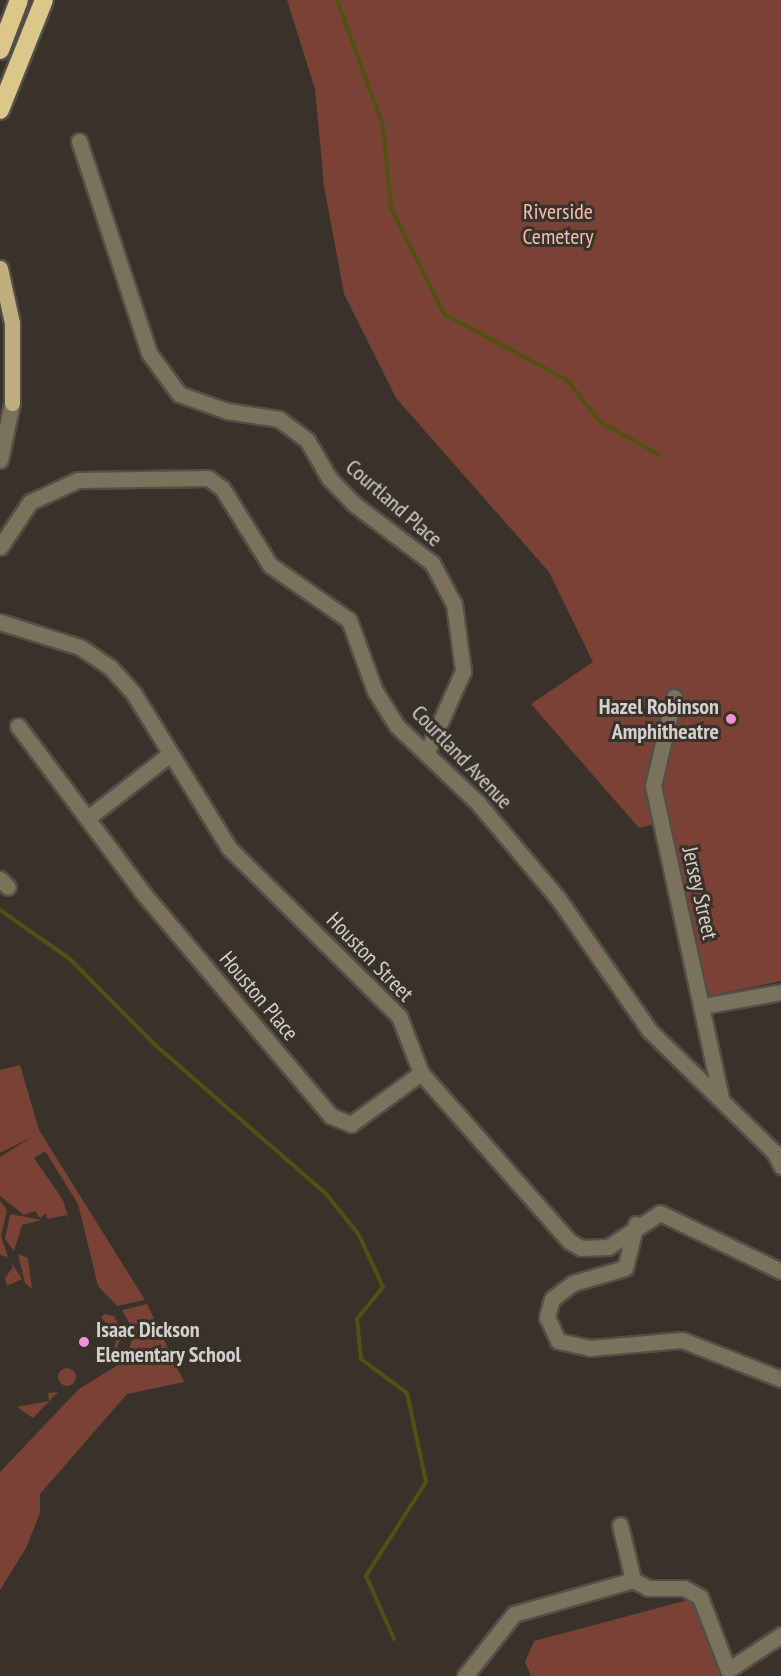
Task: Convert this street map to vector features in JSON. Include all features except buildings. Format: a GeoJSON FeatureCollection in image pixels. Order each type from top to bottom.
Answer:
{"type":"FeatureCollection","features":[{"type":"Feature","properties":{"kind":"highway"},"geometry":{"type":"LineString","coordinates":[[0,50],[19,0]]}},
{"type":"Feature","properties":{"kind":"highway"},"geometry":{"type":"LineString","coordinates":[[0,110],[44,0]]}},
{"type":"Feature","properties":{"kind":"main road"},"geometry":{"type":"LineString","coordinates":[[0,268],[12,323],[12,403]]}},
{"type":"Feature","properties":{"kind":"street","name":"Courtland Place"},"geometry":{"type":"LineString","coordinates":[[79,141],[149,353],[179,394],[227,411],[279,419],[307,440],[328,478],[354,504],[432,563],[454,604],[463,671],[427,752]]}},
{"type":"Feature","properties":{"kind":"street"},"geometry":{"type":"LineString","coordinates":[[0,460],[12,403]]}},
{"type":"Feature","properties":{"kind":"street","name":"Courtland Avenue"},"geometry":{"type":"LineString","coordinates":[[0,547],[30,502],[59,485],[78,480],[208,478],[248,523],[270,566],[349,620],[375,691],[397,726],[427,752],[557,897],[650,1030],[721,1099],[781,1166]]}},
{"type":"Feature","properties":{"kind":"street","name":"Houston Street"},"geometry":{"type":"LineString","coordinates":[[0,622],[72,644],[110,667],[134,694],[229,848],[399,1016],[421,1073],[569,1241],[581,1248],[608,1247],[651,1215],[672,1215],[781,1271]]}},
{"type":"Feature","properties":{"kind":"street","name":"Jersey Street"},"geometry":{"type":"LineString","coordinates":[[674,697],[653,786],[721,1099]]}},
{"type":"Feature","properties":{"kind":"street","name":"Houston Place"},"geometry":{"type":"LineString","coordinates":[[18,726],[89,817],[143,893],[331,1116],[351,1124],[421,1073]]}},
{"type":"Feature","properties":{"kind":"street"},"geometry":{"type":"LineString","coordinates":[[89,817],[170,754]]}},
{"type":"Feature","properties":{"kind":"street"},"geometry":{"type":"LineString","coordinates":[[702,1006],[781,992]]}},
{"type":"Feature","properties":{"kind":"street"},"geometry":{"type":"LineString","coordinates":[[636,1224],[625,1268],[573,1283],[552,1299],[547,1317],[558,1341],[590,1348],[682,1340],[781,1379]]}},
{"type":"Feature","properties":{"kind":"street"},"geometry":{"type":"LineString","coordinates":[[620,1525],[633,1580]]}},
{"type":"Feature","properties":{"kind":"street"},"geometry":{"type":"LineString","coordinates":[[465,1676],[514,1614],[633,1580],[648,1588],[684,1588],[700,1598],[728,1670],[781,1635]]}},
{"type":"Feature","properties":{"kind":"green space","name":"Riverside Cemetery"},"geometry":{"type":"Polygon","coordinates":[[[287,0],[781,0],[781,981],[709,996],[669,820],[639,828],[531,704],[593,662],[549,572],[396,398],[344,294],[324,186],[315,89],[287,0]]]}},
{"type":"Feature","properties":{"kind":"green space"},"geometry":{"type":"Polygon","coordinates":[[[20,1065],[39,1130],[145,1300],[117,1306],[98,1286],[78,1204],[45,1151],[34,1158],[63,1200],[72,1230],[67,1215],[47,1219],[46,1213],[40,1218],[35,1211],[24,1215],[0,1196],[0,1157],[32,1137],[0,1153],[0,1070],[20,1065]]]}},
{"type":"Feature","properties":{"kind":"green space"},"geometry":{"type":"Polygon","coordinates":[[[0,1201],[7,1210],[1,1236],[8,1257],[0,1255],[0,1201]]]}},
{"type":"Feature","properties":{"kind":"green space"},"geometry":{"type":"Polygon","coordinates":[[[10,1214],[42,1220],[22,1225],[14,1251],[5,1239],[10,1214]]]}},
{"type":"Feature","properties":{"kind":"green space"},"geometry":{"type":"Polygon","coordinates":[[[18,1254],[28,1258],[32,1289],[25,1283],[18,1254]]]}},
{"type":"Feature","properties":{"kind":"green space"},"geometry":{"type":"Polygon","coordinates":[[[10,1260],[22,1279],[7,1286],[5,1278],[13,1267],[10,1260]]]}},
{"type":"Feature","properties":{"kind":"green space"},"geometry":{"type":"Polygon","coordinates":[[[147,1304],[184,1382],[127,1394],[40,1494],[40,1513],[26,1548],[0,1590],[0,1472],[79,1389],[126,1360],[134,1332],[122,1310],[147,1304]]]}},
{"type":"Feature","properties":{"kind":"green space"},"geometry":{"type":"Polygon","coordinates":[[[104,1314],[114,1316],[123,1333],[113,1357],[117,1334],[101,1318],[104,1314]]]}},
{"type":"Feature","properties":{"kind":"green space"},"geometry":{"type":"Polygon","coordinates":[[[67,1368],[75,1373],[76,1377],[71,1385],[67,1386],[59,1381],[58,1377],[63,1369],[67,1368]]]}},
{"type":"Feature","properties":{"kind":"green space"},"geometry":{"type":"Polygon","coordinates":[[[58,1392],[33,1418],[17,1407],[49,1401],[48,1393],[58,1392]]]}},
{"type":"Feature","properties":{"kind":"green space"},"geometry":{"type":"Polygon","coordinates":[[[688,1600],[699,1609],[721,1676],[531,1676],[525,1662],[534,1641],[688,1600]]]}},
{"type":"Feature","properties":{"kind":"waterway"},"geometry":{"type":"LineString","coordinates":[[337,0],[383,126],[391,208],[444,314],[567,380],[600,422],[660,455]]}},
{"type":"Feature","properties":{"kind":"waterway"},"geometry":{"type":"LineString","coordinates":[[0,910],[70,959],[153,1043],[327,1195],[359,1235],[383,1287],[357,1319],[361,1359],[407,1393],[426,1482],[366,1576],[394,1639]]}},
{"type":"Feature","properties":{"kind":"place","name":"Hazel Robinson Amphitheatre"},"geometry":{"type":"Point","coordinates":[731,719]}},
{"type":"Feature","properties":{"kind":"place","name":"Isaac Dickson Elementary School"},"geometry":{"type":"Point","coordinates":[84,1342]}}]}
